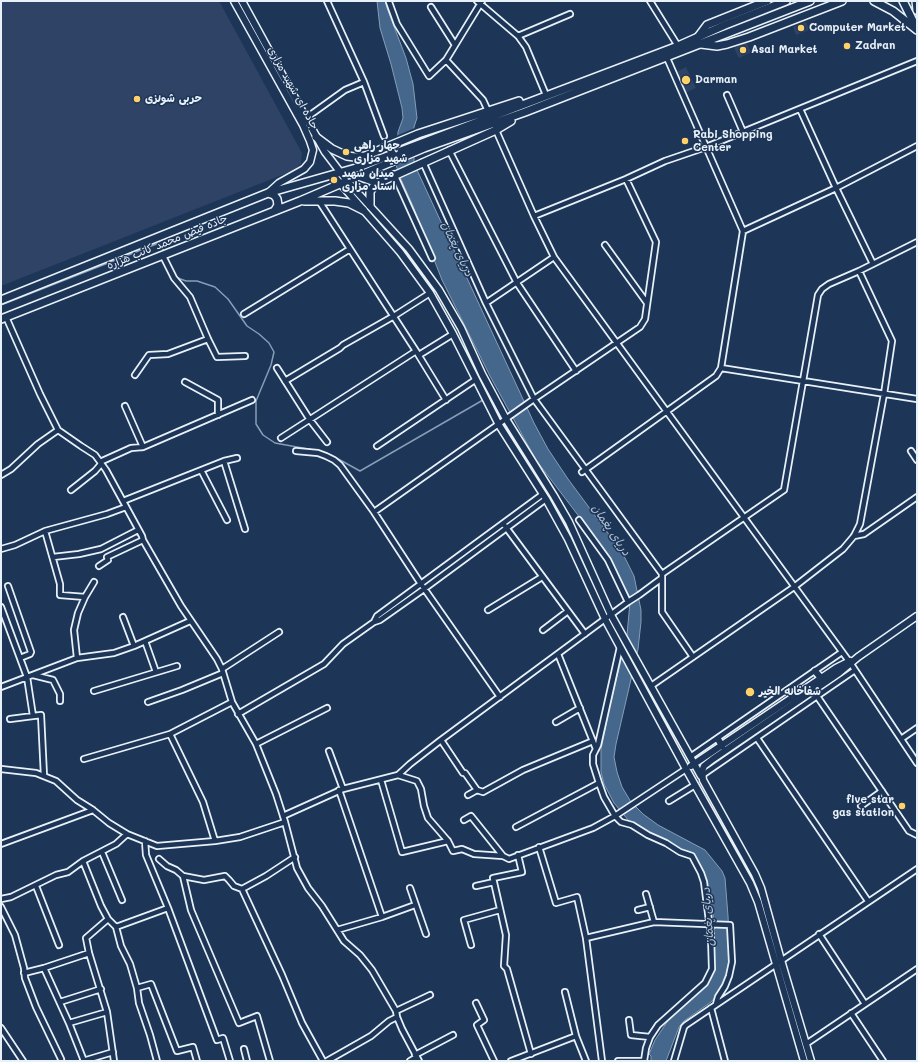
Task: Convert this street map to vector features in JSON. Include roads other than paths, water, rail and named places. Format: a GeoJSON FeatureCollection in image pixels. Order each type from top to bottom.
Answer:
{"type":"FeatureCollection","features":[{"type":"Feature","properties":{"kind":"main road","name":"جاده ای شهید مزاری"},"geometry":{"type":"LineString","coordinates":[[234,1],[303,125],[313,150],[310,162],[304,169],[279,183],[268,193]]}},
{"type":"Feature","properties":{"kind":"main road","name":"جاده ای شهید مزاری"},"geometry":{"type":"LineString","coordinates":[[242,1],[337,174],[343,182]]}},
{"type":"Feature","properties":{"kind":"main road"},"geometry":{"type":"LineString","coordinates":[[699,40],[707,25],[767,1]]}},
{"type":"Feature","properties":{"kind":"main road"},"geometry":{"type":"LineString","coordinates":[[316,136],[332,149],[355,158],[371,154],[418,134],[525,112],[667,58],[725,25],[786,1]]}},
{"type":"Feature","properties":{"kind":"main road"},"geometry":{"type":"LineString","coordinates":[[1,300],[268,193],[391,158],[491,120],[546,95],[678,46],[727,33],[810,1]]}},
{"type":"Feature","properties":{"kind":"main road"},"geometry":{"type":"LineString","coordinates":[[699,40],[717,46],[727,44],[842,1]]}},
{"type":"Feature","properties":{"kind":"main road"},"geometry":{"type":"LineString","coordinates":[[874,1],[892,11],[917,30]]}},
{"type":"Feature","properties":{"kind":"main road"},"geometry":{"type":"LineString","coordinates":[[903,1],[917,30]]}},
{"type":"Feature","properties":{"kind":"main road"},"geometry":{"type":"LineString","coordinates":[[916,1],[917,10]]}},
{"type":"Feature","properties":{"kind":"main road"},"geometry":{"type":"LineString","coordinates":[[592,78],[594,86]]}},
{"type":"Feature","properties":{"kind":"main road"},"geometry":{"type":"LineString","coordinates":[[370,205],[370,192],[378,183],[449,150],[491,120]]}},
{"type":"Feature","properties":{"kind":"main road","name":"جاده فیض محمد کاتب هزاره"},"geometry":{"type":"LineString","coordinates":[[4,318],[300,201],[358,176],[391,158]]}},
{"type":"Feature","properties":{"kind":"main road"},"geometry":{"type":"LineString","coordinates":[[358,176],[378,183]]}},
{"type":"Feature","properties":{"kind":"main road"},"geometry":{"type":"LineString","coordinates":[[343,182],[370,205],[409,250],[439,290],[461,328],[482,374],[506,419],[569,522],[611,615],[695,764],[761,888],[778,962],[804,1061]]}},
{"type":"Feature","properties":{"kind":"main road"},"geometry":{"type":"LineString","coordinates":[[343,182],[363,210],[400,252],[430,293],[453,334],[499,425],[544,497],[568,539],[605,619],[686,769],[750,883],[758,902],[811,1061]]}},
{"type":"Feature","properties":{"kind":"main road"},"geometry":{"type":"LineString","coordinates":[[268,193],[274,195],[278,199],[278,205],[275,210]]}},
{"type":"Feature","properties":{"kind":"main road"},"geometry":{"type":"LineString","coordinates":[[300,201],[335,201],[349,203],[363,210]]}},
{"type":"Feature","properties":{"kind":"main road"},"geometry":{"type":"LineString","coordinates":[[686,769],[836,668],[850,663],[858,658],[917,616]]}},
{"type":"Feature","properties":{"kind":"main road"},"geometry":{"type":"LineString","coordinates":[[701,776],[704,766],[717,756],[835,680],[850,663]]}},
{"type":"Feature","properties":{"kind":"main road"},"geometry":{"type":"LineString","coordinates":[[816,671],[821,678]]}},
{"type":"Feature","properties":{"kind":"main road"},"geometry":{"type":"LineString","coordinates":[[718,739],[722,746]]}},
{"type":"Feature","properties":{"kind":"main road"},"geometry":{"type":"LineString","coordinates":[[717,756],[721,762]]}},
{"type":"Feature","properties":{"kind":"street"},"geometry":{"type":"LineString","coordinates":[[327,1],[364,82],[384,136]]}},
{"type":"Feature","properties":{"kind":"street"},"geometry":{"type":"LineString","coordinates":[[650,1],[678,46]]}},
{"type":"Feature","properties":{"kind":"street"},"geometry":{"type":"LineString","coordinates":[[389,2],[397,24],[428,75],[438,69],[446,60],[480,2],[518,36],[526,47],[546,95]]}},
{"type":"Feature","properties":{"kind":"street"},"geometry":{"type":"LineString","coordinates":[[430,7],[455,45]]}},
{"type":"Feature","properties":{"kind":"street"},"geometry":{"type":"LineString","coordinates":[[518,36],[570,14]]}},
{"type":"Feature","properties":{"kind":"street"},"geometry":{"type":"LineString","coordinates":[[584,471],[716,376],[721,368],[743,231],[667,58]]}},
{"type":"Feature","properties":{"kind":"street"},"geometry":{"type":"LineString","coordinates":[[446,60],[483,100],[534,216],[554,257],[850,663],[917,763]]}},
{"type":"Feature","properties":{"kind":"street"},"geometry":{"type":"LineString","coordinates":[[534,216],[626,180],[666,161],[744,132],[917,61]]}},
{"type":"Feature","properties":{"kind":"street"},"geometry":{"type":"LineString","coordinates":[[306,118],[345,90],[364,82]]}},
{"type":"Feature","properties":{"kind":"street"},"geometry":{"type":"LineString","coordinates":[[726,95],[744,132]]}},
{"type":"Feature","properties":{"kind":"street"},"geometry":{"type":"LineString","coordinates":[[800,109],[873,264]]}},
{"type":"Feature","properties":{"kind":"street"},"geometry":{"type":"LineString","coordinates":[[743,231],[836,188],[917,146]]}},
{"type":"Feature","properties":{"kind":"street"},"geometry":{"type":"LineString","coordinates":[[449,150],[517,283],[576,371]]}},
{"type":"Feature","properties":{"kind":"street"},"geometry":{"type":"LineString","coordinates":[[420,163],[486,303],[534,399],[584,471],[662,576],[662,612],[693,656]]}},
{"type":"Feature","properties":{"kind":"street"},"geometry":{"type":"LineString","coordinates":[[396,174],[432,258]]}},
{"type":"Feature","properties":{"kind":"street"},"geometry":{"type":"LineString","coordinates":[[374,512],[534,399],[640,327],[645,319],[656,242],[626,180]]}},
{"type":"Feature","properties":{"kind":"street"},"geometry":{"type":"LineString","coordinates":[[319,201],[419,355],[446,400]]}},
{"type":"Feature","properties":{"kind":"street"},"geometry":{"type":"LineString","coordinates":[[283,816],[341,789],[398,775],[441,740],[628,602],[640,595],[662,576],[743,517],[784,490],[818,295],[822,289],[829,284],[917,242]]}},
{"type":"Feature","properties":{"kind":"street"},"geometry":{"type":"LineString","coordinates":[[605,245],[647,304]]}},
{"type":"Feature","properties":{"kind":"street"},"geometry":{"type":"LineString","coordinates":[[244,314],[350,249]]}},
{"type":"Feature","properties":{"kind":"street"},"geometry":{"type":"LineString","coordinates":[[163,256],[174,278],[190,297],[217,357],[244,356]]}},
{"type":"Feature","properties":{"kind":"street"},"geometry":{"type":"LineString","coordinates":[[486,303],[554,257]]}},
{"type":"Feature","properties":{"kind":"street"},"geometry":{"type":"LineString","coordinates":[[650,686],[794,587],[843,549],[854,536],[860,524],[884,394],[892,341],[859,271]]}},
{"type":"Feature","properties":{"kind":"street"},"geometry":{"type":"LineString","coordinates":[[285,381],[430,293]]}},
{"type":"Feature","properties":{"kind":"street"},"geometry":{"type":"LineString","coordinates":[[4,318],[58,430],[95,455],[106,470],[143,540],[190,621],[217,659],[232,702],[256,744],[285,822],[297,868],[308,888],[344,941],[360,955],[372,970],[396,1011],[397,1017],[417,1058]]}},
{"type":"Feature","properties":{"kind":"street"},"geometry":{"type":"LineString","coordinates":[[419,355],[453,334]]}},
{"type":"Feature","properties":{"kind":"street"},"geometry":{"type":"LineString","coordinates":[[135,375],[149,355],[168,354],[208,339]]}},
{"type":"Feature","properties":{"kind":"street"},"geometry":{"type":"LineString","coordinates":[[282,438],[416,351]]}},
{"type":"Feature","properties":{"kind":"street"},"geometry":{"type":"LineString","coordinates":[[277,368],[310,420],[327,442]]}},
{"type":"Feature","properties":{"kind":"street"},"geometry":{"type":"LineString","coordinates":[[721,368],[917,399]]}},
{"type":"Feature","properties":{"kind":"street"},"geometry":{"type":"LineString","coordinates":[[377,446],[475,380]]}},
{"type":"Feature","properties":{"kind":"street"},"geometry":{"type":"LineString","coordinates":[[185,382],[218,400],[218,415]]}},
{"type":"Feature","properties":{"kind":"street"},"geometry":{"type":"LineString","coordinates":[[71,490],[95,471],[101,463],[131,448],[143,447],[252,400]]}},
{"type":"Feature","properties":{"kind":"street"},"geometry":{"type":"LineString","coordinates":[[125,406],[143,447]]}},
{"type":"Feature","properties":{"kind":"street"},"geometry":{"type":"LineString","coordinates":[[1,475],[11,469],[38,444],[58,430]]}},
{"type":"Feature","properties":{"kind":"street"},"geometry":{"type":"LineString","coordinates":[[296,451],[318,453],[334,460],[340,465],[374,512],[424,589],[500,697]]}},
{"type":"Feature","properties":{"kind":"street"},"geometry":{"type":"LineString","coordinates":[[911,451],[917,460]]}},
{"type":"Feature","properties":{"kind":"street"},"geometry":{"type":"LineString","coordinates":[[123,501],[224,461],[237,458]]}},
{"type":"Feature","properties":{"kind":"street"},"geometry":{"type":"LineString","coordinates":[[224,461],[245,529]]}},
{"type":"Feature","properties":{"kind":"street"},"geometry":{"type":"LineString","coordinates":[[201,470],[227,520]]}},
{"type":"Feature","properties":{"kind":"street"},"geometry":{"type":"LineString","coordinates":[[374,622],[376,616],[503,523],[544,497]]}},
{"type":"Feature","properties":{"kind":"street"},"geometry":{"type":"LineString","coordinates":[[238,714],[324,664],[344,644],[507,529],[544,497]]}},
{"type":"Feature","properties":{"kind":"street"},"geometry":{"type":"LineString","coordinates":[[854,536],[864,534],[917,497]]}},
{"type":"Feature","properties":{"kind":"street"},"geometry":{"type":"LineString","coordinates":[[1,549],[15,545],[45,531],[107,514],[126,507]]}},
{"type":"Feature","properties":{"kind":"street"},"geometry":{"type":"LineString","coordinates":[[579,520],[608,560],[628,602]]}},
{"type":"Feature","properties":{"kind":"street"},"geometry":{"type":"LineString","coordinates":[[503,523],[585,634]]}},
{"type":"Feature","properties":{"kind":"street"},"geometry":{"type":"LineString","coordinates":[[53,557],[79,554],[101,549],[138,530]]}},
{"type":"Feature","properties":{"kind":"street"},"geometry":{"type":"LineString","coordinates":[[45,531],[60,584],[60,595],[85,597]]}},
{"type":"Feature","properties":{"kind":"street"},"geometry":{"type":"LineString","coordinates":[[100,566],[108,560],[107,557],[143,540]]}},
{"type":"Feature","properties":{"kind":"street"},"geometry":{"type":"LineString","coordinates":[[488,610],[542,576]]}},
{"type":"Feature","properties":{"kind":"street"},"geometry":{"type":"LineString","coordinates":[[77,658],[74,630],[78,613],[94,582]]}},
{"type":"Feature","properties":{"kind":"street"},"geometry":{"type":"LineString","coordinates":[[8,586],[31,652],[30,654],[20,658]]}},
{"type":"Feature","properties":{"kind":"street"},"geometry":{"type":"LineString","coordinates":[[1,607],[20,658],[29,676],[33,716]]}},
{"type":"Feature","properties":{"kind":"street"},"geometry":{"type":"LineString","coordinates":[[542,630],[568,611]]}},
{"type":"Feature","properties":{"kind":"street"},"geometry":{"type":"LineString","coordinates":[[123,617],[134,646]]}},
{"type":"Feature","properties":{"kind":"street"},"geometry":{"type":"LineString","coordinates":[[1,687],[77,658],[114,653],[134,646],[190,621]]}},
{"type":"Feature","properties":{"kind":"street"},"geometry":{"type":"LineString","coordinates":[[148,702],[182,690],[222,671],[278,632]]}},
{"type":"Feature","properties":{"kind":"street"},"geometry":{"type":"LineString","coordinates":[[144,641],[156,672]]}},
{"type":"Feature","properties":{"kind":"street"},"geometry":{"type":"LineString","coordinates":[[618,1061],[644,1061],[646,1048],[650,1037],[658,1025],[705,983],[712,969],[712,924],[704,882],[692,856],[680,852],[632,825],[621,822],[615,816],[604,797],[593,764],[593,755],[598,744],[620,647]]}},
{"type":"Feature","properties":{"kind":"street"},"geometry":{"type":"LineString","coordinates":[[690,757],[842,652]]}},
{"type":"Feature","properties":{"kind":"street"},"geometry":{"type":"LineString","coordinates":[[558,654],[596,750]]}},
{"type":"Feature","properties":{"kind":"street"},"geometry":{"type":"LineString","coordinates":[[94,691],[177,666]]}},
{"type":"Feature","properties":{"kind":"street"},"geometry":{"type":"LineString","coordinates":[[701,776],[816,696],[835,680],[855,670]]}},
{"type":"Feature","properties":{"kind":"street"},"geometry":{"type":"LineString","coordinates":[[29,676],[54,680],[60,694],[60,700]]}},
{"type":"Feature","properties":{"kind":"street"},"geometry":{"type":"LineString","coordinates":[[816,696],[909,831],[917,835]]}},
{"type":"Feature","properties":{"kind":"street"},"geometry":{"type":"LineString","coordinates":[[84,759],[170,734],[232,702]]}},
{"type":"Feature","properties":{"kind":"street"},"geometry":{"type":"LineString","coordinates":[[256,744],[327,708]]}},
{"type":"Feature","properties":{"kind":"street"},"geometry":{"type":"LineString","coordinates":[[556,722],[580,708]]}},
{"type":"Feature","properties":{"kind":"street"},"geometry":{"type":"LineString","coordinates":[[10,719],[41,715],[44,776]]}},
{"type":"Feature","properties":{"kind":"street"},"geometry":{"type":"LineString","coordinates":[[901,739],[917,728]]}},
{"type":"Feature","properties":{"kind":"street"},"geometry":{"type":"LineString","coordinates":[[170,734],[203,802],[215,841]]}},
{"type":"Feature","properties":{"kind":"street"},"geometry":{"type":"LineString","coordinates":[[757,738],[868,901]]}},
{"type":"Feature","properties":{"kind":"street"},"geometry":{"type":"LineString","coordinates":[[441,740],[463,773],[466,773],[477,790],[483,792],[523,770],[593,741]]}},
{"type":"Feature","properties":{"kind":"street"},"geometry":{"type":"LineString","coordinates":[[329,751],[382,917]]}},
{"type":"Feature","properties":{"kind":"street"},"geometry":{"type":"LineString","coordinates":[[1,769],[36,773],[56,781],[78,800],[109,823],[127,834],[157,846],[215,841],[240,837],[285,822]]}},
{"type":"Feature","properties":{"kind":"street"},"geometry":{"type":"LineString","coordinates":[[398,775],[417,781],[421,789],[428,818],[448,841],[453,851],[462,849],[474,854],[503,856],[509,859],[593,828],[620,813],[686,769]]}},
{"type":"Feature","properties":{"kind":"street"},"geometry":{"type":"LineString","coordinates":[[381,780],[402,852],[448,841]]}},
{"type":"Feature","properties":{"kind":"street"},"geometry":{"type":"LineString","coordinates":[[516,827],[599,784]]}},
{"type":"Feature","properties":{"kind":"street"},"geometry":{"type":"LineString","coordinates":[[669,801],[695,785]]}},
{"type":"Feature","properties":{"kind":"street"},"geometry":{"type":"LineString","coordinates":[[468,795],[477,790]]}},
{"type":"Feature","properties":{"kind":"street"},"geometry":{"type":"LineString","coordinates":[[861,806],[882,791]]}},
{"type":"Feature","properties":{"kind":"street"},"geometry":{"type":"LineString","coordinates":[[1,844],[93,810]]}},
{"type":"Feature","properties":{"kind":"street"},"geometry":{"type":"LineString","coordinates":[[464,820],[471,816],[503,856]]}},
{"type":"Feature","properties":{"kind":"street"},"geometry":{"type":"LineString","coordinates":[[1,899],[11,898],[56,875],[68,872],[83,861],[116,844],[127,834]]}},
{"type":"Feature","properties":{"kind":"street"},"geometry":{"type":"LineString","coordinates":[[145,841],[146,855],[168,908],[217,1040],[223,1038],[230,1061]]}},
{"type":"Feature","properties":{"kind":"street"},"geometry":{"type":"LineString","coordinates":[[539,847],[556,903],[577,897],[586,938],[602,1061]]}},
{"type":"Feature","properties":{"kind":"street"},"geometry":{"type":"LineString","coordinates":[[102,852],[122,900]]}},
{"type":"Feature","properties":{"kind":"street"},"geometry":{"type":"LineString","coordinates":[[518,855],[522,872],[493,878],[506,939],[504,966],[507,970],[531,1054]]}},
{"type":"Feature","properties":{"kind":"street"},"geometry":{"type":"LineString","coordinates":[[242,889],[295,858]]}},
{"type":"Feature","properties":{"kind":"street"},"geometry":{"type":"LineString","coordinates":[[159,859],[183,876],[204,880],[225,876],[234,886],[242,889],[282,975],[302,1023],[323,1061]]}},
{"type":"Feature","properties":{"kind":"street"},"geometry":{"type":"LineString","coordinates":[[83,861],[101,906],[108,919],[116,927],[121,946],[130,964],[137,988],[139,1003],[150,1034],[157,1061]]}},
{"type":"Feature","properties":{"kind":"street"},"geometry":{"type":"LineString","coordinates":[[674,1061],[684,1027],[819,934],[917,869]]}},
{"type":"Feature","properties":{"kind":"street"},"geometry":{"type":"LineString","coordinates":[[183,876],[191,910],[239,1023],[257,1016],[270,1061]]}},
{"type":"Feature","properties":{"kind":"street"},"geometry":{"type":"LineString","coordinates":[[476,886],[494,882]]}},
{"type":"Feature","properties":{"kind":"street"},"geometry":{"type":"LineString","coordinates":[[36,886],[59,945]]}},
{"type":"Feature","properties":{"kind":"street"},"geometry":{"type":"LineString","coordinates":[[410,888],[426,934]]}},
{"type":"Feature","properties":{"kind":"street"},"geometry":{"type":"LineString","coordinates":[[646,894],[654,922]]}},
{"type":"Feature","properties":{"kind":"street"},"geometry":{"type":"LineString","coordinates":[[337,930],[382,917],[415,905]]}},
{"type":"Feature","properties":{"kind":"street"},"geometry":{"type":"LineString","coordinates":[[1,907],[15,935],[24,973],[36,1007],[61,1059]]}},
{"type":"Feature","properties":{"kind":"street"},"geometry":{"type":"LineString","coordinates":[[116,927],[168,908]]}},
{"type":"Feature","properties":{"kind":"street"},"geometry":{"type":"LineString","coordinates":[[638,910],[650,908]]}},
{"type":"Feature","properties":{"kind":"street"},"geometry":{"type":"LineString","coordinates":[[471,946],[464,920],[500,910]]}},
{"type":"Feature","properties":{"kind":"street"},"geometry":{"type":"LineString","coordinates":[[108,919],[86,938],[107,1012],[114,1061]]}},
{"type":"Feature","properties":{"kind":"street"},"geometry":{"type":"LineString","coordinates":[[586,938],[654,922],[730,925],[732,962],[729,976],[716,1004]]}},
{"type":"Feature","properties":{"kind":"street"},"geometry":{"type":"LineString","coordinates":[[819,934],[865,1004]]}},
{"type":"Feature","properties":{"kind":"street"},"geometry":{"type":"LineString","coordinates":[[24,973],[44,968],[89,952]]}},
{"type":"Feature","properties":{"kind":"street"},"geometry":{"type":"LineString","coordinates":[[44,968],[60,1002],[84,1061],[113,1052]]}},
{"type":"Feature","properties":{"kind":"street"},"geometry":{"type":"LineString","coordinates":[[806,1044],[917,969]]}},
{"type":"Feature","properties":{"kind":"street"},"geometry":{"type":"LineString","coordinates":[[137,988],[152,984],[177,1051],[193,1047],[197,1061]]}},
{"type":"Feature","properties":{"kind":"street"},"geometry":{"type":"LineString","coordinates":[[60,1002],[101,989]]}},
{"type":"Feature","properties":{"kind":"street"},"geometry":{"type":"LineString","coordinates":[[565,992],[576,1036],[586,1061]]}},
{"type":"Feature","properties":{"kind":"street"},"geometry":{"type":"LineString","coordinates":[[396,1011],[430,995]]}},
{"type":"Feature","properties":{"kind":"street"},"geometry":{"type":"LineString","coordinates":[[476,1003],[484,1020],[477,1025],[494,1061]]}},
{"type":"Feature","properties":{"kind":"street"},"geometry":{"type":"LineString","coordinates":[[711,1008],[725,1061]]}},
{"type":"Feature","properties":{"kind":"street"},"geometry":{"type":"LineString","coordinates":[[69,1024],[107,1012]]}},
{"type":"Feature","properties":{"kind":"street"},"geometry":{"type":"LineString","coordinates":[[851,1013],[882,1061]]}},
{"type":"Feature","properties":{"kind":"street"},"geometry":{"type":"LineString","coordinates":[[330,1061],[371,1036],[389,1021],[397,1017]]}},
{"type":"Feature","properties":{"kind":"street"},"geometry":{"type":"LineString","coordinates":[[629,1020],[631,1035],[650,1037]]}},
{"type":"Feature","properties":{"kind":"street"},"geometry":{"type":"LineString","coordinates":[[1,1028],[21,1060]]}},
{"type":"Feature","properties":{"kind":"street"},"geometry":{"type":"LineString","coordinates":[[410,1061],[454,1035]]}},
{"type":"Feature","properties":{"kind":"street"},"geometry":{"type":"LineString","coordinates":[[512,1061],[576,1036]]}},
{"type":"Feature","properties":{"kind":"street"},"geometry":{"type":"LineString","coordinates":[[244,1049],[247,1061]]}},
{"type":"Feature","properties":{"kind":"waterway"},"geometry":{"type":"LineString","coordinates":[[1,305],[159,243],[164,251]]}},
{"type":"Feature","properties":{"kind":"waterway"},"geometry":{"type":"LineString","coordinates":[[175,277],[186,281],[197,281],[215,287],[228,299],[247,326],[269,343],[274,352],[271,365],[256,401],[256,424],[263,435],[275,443],[319,451]]}},
{"type":"Feature","properties":{"kind":"waterway"},"geometry":{"type":"LineString","coordinates":[[322,452],[331,455],[360,471],[483,400]]}},
{"type":"Feature","properties":{"kind":"place","name":"Computer Market"},"geometry":{"type":"Point","coordinates":[801,28]}},
{"type":"Feature","properties":{"kind":"place","name":"Zadran"},"geometry":{"type":"Point","coordinates":[847,46]}},
{"type":"Feature","properties":{"kind":"place","name":"Asai Market"},"geometry":{"type":"Point","coordinates":[743,50]}},
{"type":"Feature","properties":{"kind":"place","name":"Darman"},"geometry":{"type":"Point","coordinates":[686,80]}},
{"type":"Feature","properties":{"kind":"place","name":"حربی شونزی"},"geometry":{"type":"Point","coordinates":[137,99]}},
{"type":"Feature","properties":{"kind":"place","name":"Rabi Shopping Center"},"geometry":{"type":"Point","coordinates":[685,141]}},
{"type":"Feature","properties":{"kind":"place","name":"چهار راهی شهید مزاری"},"geometry":{"type":"Point","coordinates":[346,152]}},
{"type":"Feature","properties":{"kind":"place","name":"میدان شهید استاد مزاری"},"geometry":{"type":"Point","coordinates":[334,180]}},
{"type":"Feature","properties":{"kind":"place","name":"شفاخانه الخیر"},"geometry":{"type":"Point","coordinates":[750,692]}},
{"type":"Feature","properties":{"kind":"place","name":"five star gas station"},"geometry":{"type":"Point","coordinates":[902,806]}},
{"type":"Feature","properties":{"kind":"water label","name":"دریای پغمان"},"geometry":{"type":"Point","coordinates":[457,249]}},
{"type":"Feature","properties":{"kind":"water label","name":"دریای پغمان"},"geometry":{"type":"Point","coordinates":[611,530]}},
{"type":"Feature","properties":{"kind":"water label","name":"دریای پغمان"},"geometry":{"type":"Point","coordinates":[708,917]}}]}
